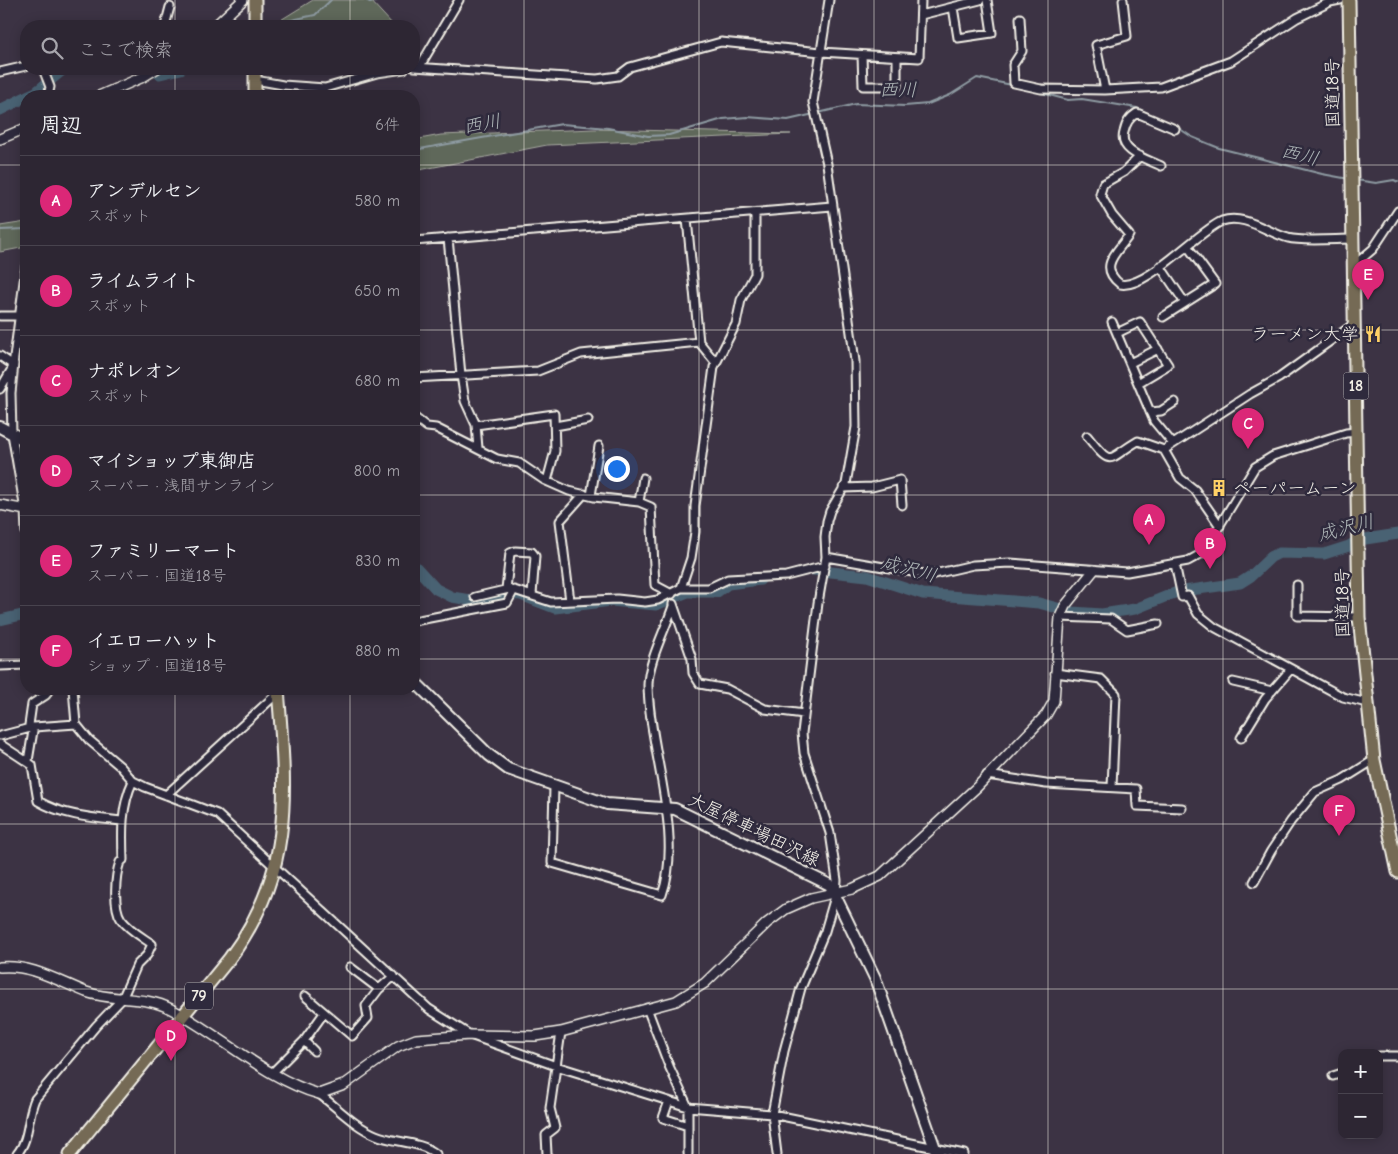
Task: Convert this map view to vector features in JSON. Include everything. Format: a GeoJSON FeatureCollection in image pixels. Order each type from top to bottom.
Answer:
{"type":"FeatureCollection","features":[{"type":"Feature","properties":{"kind":"main road"},"geometry":{"type":"LineString","coordinates":[[254,0],[255,20]]}},
{"type":"Feature","properties":{"kind":"main road","name":"国道18号"},"geometry":{"type":"LineString","coordinates":[[1349,0],[1360,552],[1359,617],[1374,760],[1398,872]]}},
{"type":"Feature","properties":{"kind":"main road"},"geometry":{"type":"LineString","coordinates":[[254,90],[255,75]]}},
{"type":"Feature","properties":{"kind":"main road"},"geometry":{"type":"LineString","coordinates":[[0,427],[20,438]]}},
{"type":"Feature","properties":{"kind":"main road","name":"大屋停車場田沢線"},"geometry":{"type":"LineString","coordinates":[[420,687],[500,764],[554,787],[607,804],[675,809],[830,885],[836,893],[875,978],[936,1151]]}},
{"type":"Feature","properties":{"kind":"main road","name":"79"},"geometry":{"type":"LineString","coordinates":[[70,1154],[244,939],[266,896],[282,835],[285,790],[279,695]]}},
{"type":"Feature","properties":{"kind":"street"},"geometry":{"type":"LineString","coordinates":[[221,20],[243,0]]}},
{"type":"Feature","properties":{"kind":"street"},"geometry":{"type":"LineString","coordinates":[[420,62],[459,0]]}},
{"type":"Feature","properties":{"kind":"street"},"geometry":{"type":"LineString","coordinates":[[778,1154],[772,1114],[790,1025],[801,988],[822,940],[836,893],[837,880],[830,833],[804,753],[802,733],[818,603],[825,567],[827,521],[850,469],[856,427],[855,361],[824,148],[813,102],[829,0]]}},
{"type":"Feature","properties":{"kind":"street"},"geometry":{"type":"LineString","coordinates":[[420,67],[597,79],[618,76],[630,67],[722,42],[821,52],[920,58],[921,0]]}},
{"type":"Feature","properties":{"kind":"street"},"geometry":{"type":"LineString","coordinates":[[921,15],[980,0]]}},
{"type":"Feature","properties":{"kind":"street"},"geometry":{"type":"LineString","coordinates":[[953,7],[958,38],[992,33],[987,0]]}},
{"type":"Feature","properties":{"kind":"street"},"geometry":{"type":"LineString","coordinates":[[1105,90],[1096,45],[1127,36],[1123,0]]}},
{"type":"Feature","properties":{"kind":"street"},"geometry":{"type":"LineString","coordinates":[[1020,18],[1022,51],[1013,65],[1014,84],[1041,89],[1105,90],[1161,87],[1218,66],[1259,44],[1297,18],[1330,2],[1340,0]]}},
{"type":"Feature","properties":{"kind":"street"},"geometry":{"type":"LineString","coordinates":[[167,20],[170,7]]}},
{"type":"Feature","properties":{"kind":"street"},"geometry":{"type":"LineString","coordinates":[[862,55],[863,86],[897,86],[898,57]]}},
{"type":"Feature","properties":{"kind":"street"},"geometry":{"type":"LineString","coordinates":[[0,72],[20,67]]}},
{"type":"Feature","properties":{"kind":"street"},"geometry":{"type":"LineString","coordinates":[[46,75],[49,80],[48,90]]}},
{"type":"Feature","properties":{"kind":"street"},"geometry":{"type":"LineString","coordinates":[[111,90],[144,75]]}},
{"type":"Feature","properties":{"kind":"street"},"geometry":{"type":"LineString","coordinates":[[258,75],[283,85],[325,88],[371,75]]}},
{"type":"Feature","properties":{"kind":"street"},"geometry":{"type":"LineString","coordinates":[[1161,166],[1140,156],[1124,145],[1122,135],[1130,117],[1137,113],[1175,128]]}},
{"type":"Feature","properties":{"kind":"street"},"geometry":{"type":"LineString","coordinates":[[0,139],[20,131]]}},
{"type":"Feature","properties":{"kind":"street"},"geometry":{"type":"LineString","coordinates":[[1140,156],[1124,172],[1103,184],[1100,194],[1112,216],[1129,234],[1108,265],[1117,281],[1125,285],[1133,284],[1160,266],[1188,247],[1214,225],[1230,219],[1249,222],[1288,238],[1353,239]]}},
{"type":"Feature","properties":{"kind":"street"},"geometry":{"type":"LineString","coordinates":[[420,240],[832,206]]}},
{"type":"Feature","properties":{"kind":"street"},"geometry":{"type":"LineString","coordinates":[[1353,266],[1373,248],[1398,211]]}},
{"type":"Feature","properties":{"kind":"street"},"geometry":{"type":"LineString","coordinates":[[475,597],[510,593],[532,595],[551,602],[618,599],[645,602],[672,596],[681,588],[692,558],[695,506],[706,435],[710,389],[716,363],[736,324],[741,300],[755,274],[755,213]]}},
{"type":"Feature","properties":{"kind":"street"},"geometry":{"type":"LineString","coordinates":[[687,219],[699,342],[716,363]]}},
{"type":"Feature","properties":{"kind":"street"},"geometry":{"type":"LineString","coordinates":[[448,238],[461,375],[465,402],[476,425],[478,448]]}},
{"type":"Feature","properties":{"kind":"street"},"geometry":{"type":"LineString","coordinates":[[1163,318],[1215,284],[1188,247]]}},
{"type":"Feature","properties":{"kind":"street"},"geometry":{"type":"LineString","coordinates":[[1160,266],[1186,303]]}},
{"type":"Feature","properties":{"kind":"street"},"geometry":{"type":"LineString","coordinates":[[0,316],[20,314]]}},
{"type":"Feature","properties":{"kind":"street"},"geometry":{"type":"LineString","coordinates":[[20,321],[11,393],[12,434],[20,477]]}},
{"type":"Feature","properties":{"kind":"street"},"geometry":{"type":"LineString","coordinates":[[1112,322],[1154,420],[1173,444]]}},
{"type":"Feature","properties":{"kind":"street"},"geometry":{"type":"LineString","coordinates":[[1117,333],[1140,322],[1168,364],[1138,383]]}},
{"type":"Feature","properties":{"kind":"street"},"geometry":{"type":"LineString","coordinates":[[1164,450],[1250,394],[1280,378],[1354,324]]}},
{"type":"Feature","properties":{"kind":"street"},"geometry":{"type":"LineString","coordinates":[[420,378],[538,371],[581,354],[699,342]]}},
{"type":"Feature","properties":{"kind":"street"},"geometry":{"type":"LineString","coordinates":[[1130,363],[1158,349]]}},
{"type":"Feature","properties":{"kind":"street"},"geometry":{"type":"LineString","coordinates":[[0,356],[14,365]]}},
{"type":"Feature","properties":{"kind":"street"},"geometry":{"type":"LineString","coordinates":[[0,389],[14,365]]}},
{"type":"Feature","properties":{"kind":"street"},"geometry":{"type":"LineString","coordinates":[[1150,412],[1160,410],[1175,402]]}},
{"type":"Feature","properties":{"kind":"street"},"geometry":{"type":"LineString","coordinates":[[476,425],[554,414],[556,451],[547,481]]}},
{"type":"Feature","properties":{"kind":"street"},"geometry":{"type":"LineString","coordinates":[[555,426],[588,420]]}},
{"type":"Feature","properties":{"kind":"street"},"geometry":{"type":"LineString","coordinates":[[420,422],[426,427],[436,428],[497,459],[519,463],[547,481],[588,495],[639,502],[651,507],[655,585],[672,596]]}},
{"type":"Feature","properties":{"kind":"street"},"geometry":{"type":"LineString","coordinates":[[826,557],[930,575],[973,565],[1010,563],[1127,572],[1175,564],[1199,555],[1220,526],[1242,485],[1255,467],[1273,456],[1346,433],[1357,432]]}},
{"type":"Feature","properties":{"kind":"street"},"geometry":{"type":"LineString","coordinates":[[1087,436],[1104,457],[1108,459],[1114,458],[1138,441],[1164,450],[1180,478],[1195,490],[1220,526]]}},
{"type":"Feature","properties":{"kind":"street"},"geometry":{"type":"LineString","coordinates":[[570,601],[560,521],[588,495],[599,446]]}},
{"type":"Feature","properties":{"kind":"street"},"geometry":{"type":"LineString","coordinates":[[639,502],[642,478]]}},
{"type":"Feature","properties":{"kind":"street"},"geometry":{"type":"LineString","coordinates":[[843,488],[872,487],[900,480],[902,505]]}},
{"type":"Feature","properties":{"kind":"street"},"geometry":{"type":"LineString","coordinates":[[0,505],[20,509]]}},
{"type":"Feature","properties":{"kind":"street"},"geometry":{"type":"LineString","coordinates":[[420,620],[507,603],[510,593],[510,554],[515,551],[532,552],[535,556],[532,595]]}},
{"type":"Feature","properties":{"kind":"street"},"geometry":{"type":"LineString","coordinates":[[1175,564],[1182,597],[1188,596],[1198,614],[1214,627],[1343,697],[1367,703]]}},
{"type":"Feature","properties":{"kind":"street"},"geometry":{"type":"LineString","coordinates":[[681,588],[709,588],[728,579],[786,576],[825,567]]}},
{"type":"Feature","properties":{"kind":"street"},"geometry":{"type":"LineString","coordinates":[[319,1094],[344,1085],[398,1046],[416,1039],[470,1035],[535,1036],[562,1032],[676,1001],[696,991],[767,923],[786,909],[811,898],[836,893],[869,882],[880,876],[977,786],[987,774],[1039,725],[1046,715],[1054,701],[1055,673],[1063,612],[1094,570]]}},
{"type":"Feature","properties":{"kind":"street"},"geometry":{"type":"LineString","coordinates":[[1297,585],[1298,616],[1359,617]]}},
{"type":"Feature","properties":{"kind":"street"},"geometry":{"type":"LineString","coordinates":[[672,596],[673,606],[692,660],[693,673],[700,684],[727,689],[765,709],[804,714]]}},
{"type":"Feature","properties":{"kind":"street"},"geometry":{"type":"LineString","coordinates":[[554,787],[552,863],[662,895],[669,866],[665,807],[654,738],[648,683],[673,606]]}},
{"type":"Feature","properties":{"kind":"street"},"geometry":{"type":"LineString","coordinates":[[1063,612],[1111,619],[1127,630],[1158,624]]}},
{"type":"Feature","properties":{"kind":"street"},"geometry":{"type":"LineString","coordinates":[[0,666],[20,665]]}},
{"type":"Feature","properties":{"kind":"street"},"geometry":{"type":"LineString","coordinates":[[1241,738],[1254,714],[1291,669]]}},
{"type":"Feature","properties":{"kind":"street"},"geometry":{"type":"LineString","coordinates":[[1055,673],[1102,679],[1116,694],[1112,787]]}},
{"type":"Feature","properties":{"kind":"street"},"geometry":{"type":"LineString","coordinates":[[1233,682],[1272,691]]}},
{"type":"Feature","properties":{"kind":"street"},"geometry":{"type":"LineString","coordinates":[[28,762],[33,730],[29,724],[32,704],[46,695]]}},
{"type":"Feature","properties":{"kind":"street"},"geometry":{"type":"LineString","coordinates":[[73,695],[76,724],[89,740],[121,766],[133,781],[218,814],[429,1009],[470,1035],[556,1066],[688,1107],[772,1114],[936,1151],[964,1154]]}},
{"type":"Feature","properties":{"kind":"street"},"geometry":{"type":"LineString","coordinates":[[166,795],[274,695]]}},
{"type":"Feature","properties":{"kind":"street"},"geometry":{"type":"LineString","coordinates":[[0,736],[31,727],[76,724]]}},
{"type":"Feature","properties":{"kind":"street"},"geometry":{"type":"LineString","coordinates":[[0,744],[32,765],[35,773],[38,801],[48,807],[78,816],[122,822]]}},
{"type":"Feature","properties":{"kind":"street"},"geometry":{"type":"LineString","coordinates":[[1254,882],[1271,851],[1291,821],[1315,792],[1342,780],[1374,760]]}},
{"type":"Feature","properties":{"kind":"street"},"geometry":{"type":"LineString","coordinates":[[987,774],[1046,784],[1136,789],[1137,806],[1182,808]]}},
{"type":"Feature","properties":{"kind":"street"},"geometry":{"type":"LineString","coordinates":[[17,1154],[25,1141],[35,1100],[96,1026],[122,999],[137,965],[147,954],[152,944],[128,927],[120,918],[115,886],[116,872],[120,862],[123,860],[122,822],[126,794],[133,781]]}},
{"type":"Feature","properties":{"kind":"street"},"geometry":{"type":"LineString","coordinates":[[0,967],[29,969],[93,994],[158,1004],[182,1016],[305,1091],[319,1094],[360,1128],[378,1136],[414,1145],[436,1154]]}},
{"type":"Feature","properties":{"kind":"street"},"geometry":{"type":"LineString","coordinates":[[350,967],[379,989]]}},
{"type":"Feature","properties":{"kind":"street"},"geometry":{"type":"LineString","coordinates":[[305,996],[352,1036],[368,1018],[366,1006],[379,989],[394,976]]}},
{"type":"Feature","properties":{"kind":"street"},"geometry":{"type":"LineString","coordinates":[[647,1008],[669,1066],[688,1107],[688,1154]]}},
{"type":"Feature","properties":{"kind":"street"},"geometry":{"type":"LineString","coordinates":[[273,1072],[304,1042],[324,1013]]}},
{"type":"Feature","properties":{"kind":"street"},"geometry":{"type":"LineString","coordinates":[[547,1154],[546,1134],[555,1128],[550,1108],[562,1032]]}},
{"type":"Feature","properties":{"kind":"street"},"geometry":{"type":"LineString","coordinates":[[304,1042],[314,1051]]}},
{"type":"Feature","properties":{"kind":"street"},"geometry":{"type":"LineString","coordinates":[[1383,1056],[1398,1056]]}},
{"type":"Feature","properties":{"kind":"street"},"geometry":{"type":"LineString","coordinates":[[1333,1076],[1338,1074]]}},
{"type":"Feature","properties":{"kind":"street"},"geometry":{"type":"LineString","coordinates":[[669,1101],[664,1118],[688,1126]]}},
{"type":"Feature","properties":{"kind":"green space"},"geometry":{"type":"Polygon","coordinates":[[[313,0],[370,0],[388,20],[281,20],[313,0]]]}},
{"type":"Feature","properties":{"kind":"green space"},"geometry":{"type":"Polygon","coordinates":[[[595,129],[791,134],[547,145],[420,170],[420,139],[441,135],[595,129]]]}},
{"type":"Feature","properties":{"kind":"green space"},"geometry":{"type":"Polygon","coordinates":[[[20,223],[20,248],[0,252],[0,226],[20,223]]]}},
{"type":"Feature","properties":{"kind":"waterway"},"geometry":{"type":"LineString","coordinates":[[291,20],[315,15],[331,0]]}},
{"type":"Feature","properties":{"kind":"waterway"},"geometry":{"type":"LineString","coordinates":[[366,0],[370,2],[378,0]]}},
{"type":"Feature","properties":{"kind":"waterway"},"geometry":{"type":"LineString","coordinates":[[38,90],[57,75]]}},
{"type":"Feature","properties":{"kind":"waterway","name":"西川"},"geometry":{"type":"LineString","coordinates":[[818,113],[856,104],[905,106],[928,104],[950,95],[977,78],[1012,85]]}},
{"type":"Feature","properties":{"kind":"waterway","name":"西川"},"geometry":{"type":"LineString","coordinates":[[1034,91],[1068,100],[1082,99],[1137,108],[1160,119]]}},
{"type":"Feature","properties":{"kind":"waterway"},"geometry":{"type":"LineString","coordinates":[[0,110],[20,100]]}},
{"type":"Feature","properties":{"kind":"waterway","name":"西川"},"geometry":{"type":"LineString","coordinates":[[420,149],[562,124],[608,128],[648,136],[669,135],[723,119],[747,117],[788,120],[814,114]]}},
{"type":"Feature","properties":{"kind":"waterway","name":"西川"},"geometry":{"type":"LineString","coordinates":[[1177,127],[1192,137],[1219,148],[1349,179]]}},
{"type":"Feature","properties":{"kind":"waterway","name":"西川"},"geometry":{"type":"LineString","coordinates":[[1356,180],[1376,183],[1394,180],[1398,182]]}},
{"type":"Feature","properties":{"kind":"waterway","name":"西川"},"geometry":{"type":"LineString","coordinates":[[0,230],[20,229]]}},
{"type":"Feature","properties":{"kind":"waterway","name":"成沢川"},"geometry":{"type":"LineString","coordinates":[[813,570],[867,576],[923,594],[1039,603],[1072,612],[1102,614],[1135,609],[1177,592],[1240,583],[1251,576],[1271,557],[1279,553],[1324,554],[1349,546],[1359,540],[1398,534]]}},
{"type":"Feature","properties":{"kind":"waterway","name":"成沢川"},"geometry":{"type":"LineString","coordinates":[[420,572],[436,589],[452,597],[470,600],[506,594],[521,595],[555,608],[611,601],[656,605],[688,592],[717,592],[728,584],[760,580]]}},
{"type":"Feature","properties":{"kind":"waterway","name":"成沢川"},"geometry":{"type":"LineString","coordinates":[[0,620],[20,615]]}},
{"type":"Feature","properties":{"kind":"place","name":"ファミリーマート"},"geometry":{"type":"Point","coordinates":[1368,300]}},
{"type":"Feature","properties":{"kind":"place","name":"ラーメン大学"},"geometry":{"type":"Point","coordinates":[1373,334]}},
{"type":"Feature","properties":{"kind":"place","name":"ナポレオン"},"geometry":{"type":"Point","coordinates":[1248,449]}},
{"type":"Feature","properties":{"kind":"place","name":"ペーパームーン"},"geometry":{"type":"Point","coordinates":[1219,488]}},
{"type":"Feature","properties":{"kind":"place","name":"アンデルセン"},"geometry":{"type":"Point","coordinates":[1149,545]}},
{"type":"Feature","properties":{"kind":"place","name":"ライムライト"},"geometry":{"type":"Point","coordinates":[1210,569]}},
{"type":"Feature","properties":{"kind":"place","name":"イエローハット"},"geometry":{"type":"Point","coordinates":[1339,836]}},
{"type":"Feature","properties":{"kind":"place","name":"マイショップ東御店"},"geometry":{"type":"Point","coordinates":[171,1061]}}]}
